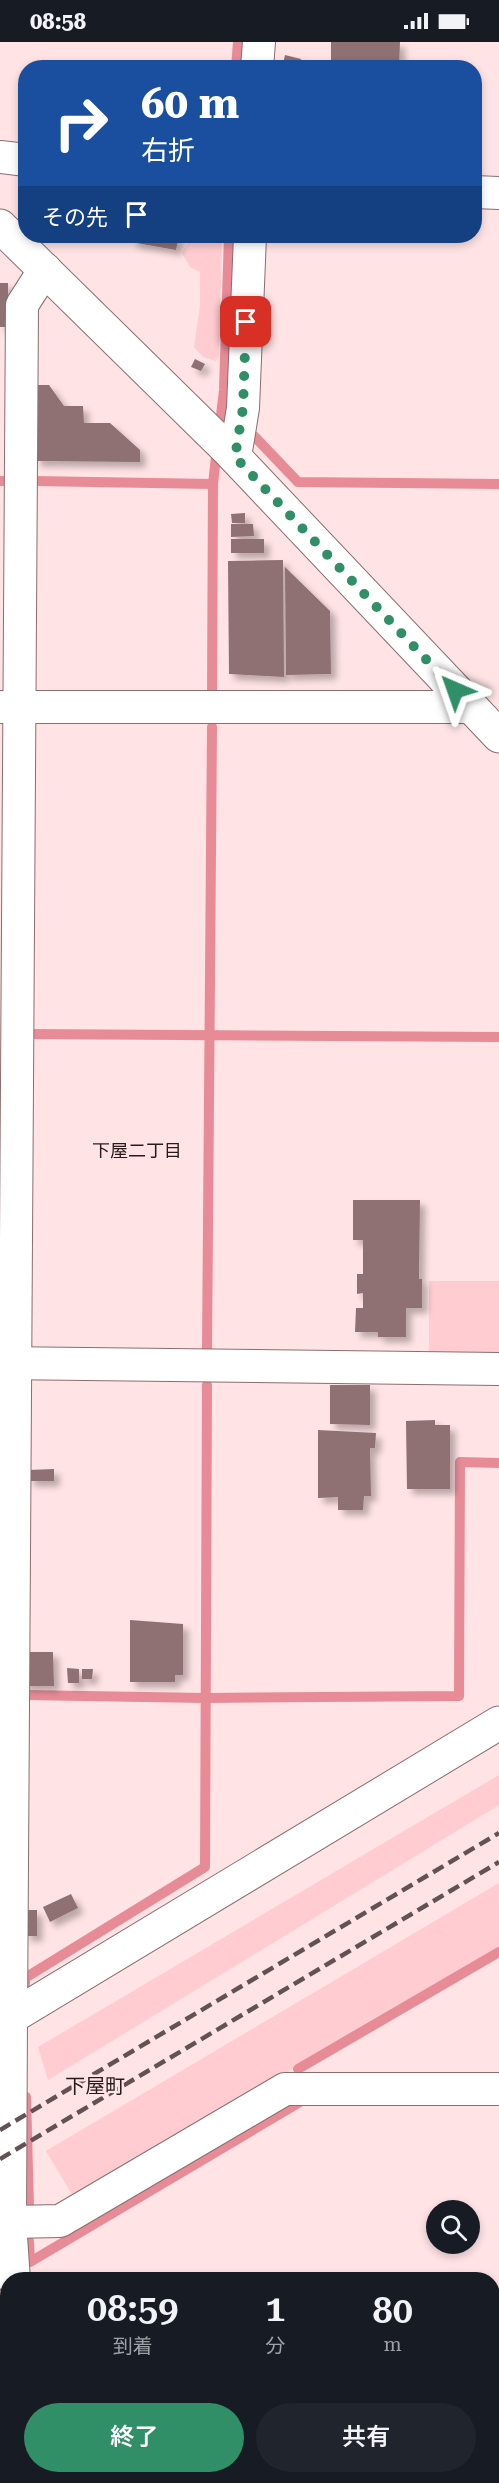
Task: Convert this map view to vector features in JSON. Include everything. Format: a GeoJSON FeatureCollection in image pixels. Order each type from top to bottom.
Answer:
{"type":"FeatureCollection","features":[{"type":"Feature","properties":{"kind":"street"},"geometry":{"type":"LineString","coordinates":[[258,60],[259,42]]}},
{"type":"Feature","properties":{"kind":"street"},"geometry":{"type":"LineString","coordinates":[[0,157],[18,159]]}},
{"type":"Feature","properties":{"kind":"street"},"geometry":{"type":"LineString","coordinates":[[482,192],[499,193]]}},
{"type":"Feature","properties":{"kind":"street"},"geometry":{"type":"LineString","coordinates":[[0,226],[231,453],[499,736]]}},
{"type":"Feature","properties":{"kind":"street"},"geometry":{"type":"LineString","coordinates":[[231,453],[243,408],[250,243]]}},
{"type":"Feature","properties":{"kind":"street"},"geometry":{"type":"LineString","coordinates":[[13,2272],[10,2222],[6,2021],[10,707],[22,305],[45,269]]}},
{"type":"Feature","properties":{"kind":"street"},"geometry":{"type":"LineString","coordinates":[[10,707],[471,707]]}},
{"type":"Feature","properties":{"kind":"street"},"geometry":{"type":"LineString","coordinates":[[8,1363],[499,1369]]}},
{"type":"Feature","properties":{"kind":"street"},"geometry":{"type":"LineString","coordinates":[[6,2021],[499,1723]]}},
{"type":"Feature","properties":{"kind":"street"},"geometry":{"type":"LineString","coordinates":[[10,2222],[60,2221],[285,2089],[499,2089]]}},
{"type":"Feature","properties":{"kind":"shaded area"},"geometry":{"type":"Polygon","coordinates":[[[188,243],[222,243],[219,355],[216,361],[203,357],[194,347],[200,306],[200,272],[190,267],[182,253],[188,243]]]}},
{"type":"Feature","properties":{"kind":"shaded area"},"geometry":{"type":"Polygon","coordinates":[[[429,1281],[499,1281],[499,1355],[429,1354],[429,1281]]]}},
{"type":"Feature","properties":{"kind":"shaded area"},"geometry":{"type":"Polygon","coordinates":[[[499,1775],[499,1805],[48,2080],[38,2047],[499,1775]]]}},
{"type":"Feature","properties":{"kind":"shaded area"},"geometry":{"type":"Polygon","coordinates":[[[499,1883],[499,1947],[74,2198],[46,2151],[499,1883]]]}},
{"type":"Feature","properties":{"kind":"building"},"geometry":{"type":"Polygon","coordinates":[[[331,42],[400,42],[399,60],[331,60],[331,42]]]}},
{"type":"Feature","properties":{"kind":"building"},"geometry":{"type":"Polygon","coordinates":[[[285,55],[301,59],[301,60],[284,60],[285,55]]]}},
{"type":"Feature","properties":{"kind":"building"},"geometry":{"type":"Polygon","coordinates":[[[137,243],[178,243],[176,250],[137,243]]]}},
{"type":"Feature","properties":{"kind":"building"},"geometry":{"type":"Polygon","coordinates":[[[0,283],[8,283],[8,327],[0,327],[0,283]]]}},
{"type":"Feature","properties":{"kind":"building"},"geometry":{"type":"Polygon","coordinates":[[[195,359],[205,364],[201,371],[191,367],[195,359]]]}},
{"type":"Feature","properties":{"kind":"building"},"geometry":{"type":"Polygon","coordinates":[[[36,385],[49,385],[64,406],[83,406],[84,423],[110,423],[140,450],[140,462],[35,461],[36,385]]]}},
{"type":"Feature","properties":{"kind":"building"},"geometry":{"type":"Polygon","coordinates":[[[245,513],[245,523],[232,523],[231,514],[245,513]]]}},
{"type":"Feature","properties":{"kind":"building"},"geometry":{"type":"Polygon","coordinates":[[[231,524],[253,524],[254,536],[231,537],[231,524]]]}},
{"type":"Feature","properties":{"kind":"building"},"geometry":{"type":"Polygon","coordinates":[[[231,539],[264,539],[264,553],[231,553],[231,539]]]}},
{"type":"Feature","properties":{"kind":"building"},"geometry":{"type":"Polygon","coordinates":[[[283,560],[284,677],[229,674],[228,561],[283,560]]]}},
{"type":"Feature","properties":{"kind":"building"},"geometry":{"type":"Polygon","coordinates":[[[285,567],[330,611],[331,674],[286,675],[285,567]]]}},
{"type":"Feature","properties":{"kind":"building"},"geometry":{"type":"Polygon","coordinates":[[[353,1200],[420,1200],[419,1279],[422,1279],[422,1308],[406,1308],[406,1337],[378,1337],[378,1332],[355,1332],[356,1308],[363,1308],[363,1293],[357,1294],[357,1274],[363,1274],[363,1240],[353,1240],[353,1200]]]}},
{"type":"Feature","properties":{"kind":"building"},"geometry":{"type":"Polygon","coordinates":[[[330,1385],[370,1385],[370,1425],[330,1424],[330,1385]]]}},
{"type":"Feature","properties":{"kind":"building"},"geometry":{"type":"Polygon","coordinates":[[[435,1420],[435,1425],[450,1425],[450,1489],[407,1489],[406,1421],[435,1420]]]}},
{"type":"Feature","properties":{"kind":"building"},"geometry":{"type":"Polygon","coordinates":[[[318,1430],[376,1433],[375,1448],[370,1448],[371,1496],[364,1496],[363,1510],[338,1510],[338,1497],[318,1498],[318,1430]]]}},
{"type":"Feature","properties":{"kind":"building"},"geometry":{"type":"Polygon","coordinates":[[[54,1469],[54,1481],[29,1481],[28,1470],[54,1469]]]}},
{"type":"Feature","properties":{"kind":"building"},"geometry":{"type":"Polygon","coordinates":[[[130,1620],[183,1624],[183,1675],[175,1675],[175,1682],[130,1682],[130,1620]]]}},
{"type":"Feature","properties":{"kind":"building"},"geometry":{"type":"Polygon","coordinates":[[[22,1652],[53,1652],[54,1686],[22,1686],[22,1652]]]}},
{"type":"Feature","properties":{"kind":"building"},"geometry":{"type":"Polygon","coordinates":[[[67,1668],[79,1669],[79,1683],[68,1683],[67,1668]]]}},
{"type":"Feature","properties":{"kind":"building"},"geometry":{"type":"Polygon","coordinates":[[[82,1669],[93,1669],[92,1679],[82,1679],[82,1669]]]}},
{"type":"Feature","properties":{"kind":"building"},"geometry":{"type":"Polygon","coordinates":[[[71,1894],[78,1908],[50,1922],[43,1907],[71,1894]]]}},
{"type":"Feature","properties":{"kind":"building"},"geometry":{"type":"Polygon","coordinates":[[[25,1910],[37,1910],[37,1936],[25,1936],[25,1910]]]}},
{"type":"Feature","properties":{"kind":"waterway"},"geometry":{"type":"LineString","coordinates":[[237,60],[238,42]]}},
{"type":"Feature","properties":{"kind":"waterway"},"geometry":{"type":"LineString","coordinates":[[219,432],[224,390],[229,243]]}},
{"type":"Feature","properties":{"kind":"waterway"},"geometry":{"type":"LineString","coordinates":[[254,436],[298,482],[499,484]]}},
{"type":"Feature","properties":{"kind":"waterway"},"geometry":{"type":"LineString","coordinates":[[212,696],[213,484],[217,448]]}},
{"type":"Feature","properties":{"kind":"waterway"},"geometry":{"type":"LineString","coordinates":[[0,481],[10,481]]}},
{"type":"Feature","properties":{"kind":"waterway"},"geometry":{"type":"LineString","coordinates":[[33,481],[213,484]]}},
{"type":"Feature","properties":{"kind":"waterway"},"geometry":{"type":"LineString","coordinates":[[207,1348],[212,727]]}},
{"type":"Feature","properties":{"kind":"waterway"},"geometry":{"type":"LineString","coordinates":[[29,1034],[499,1037]]}},
{"type":"Feature","properties":{"kind":"waterway"},"geometry":{"type":"LineString","coordinates":[[25,1984],[25,1978],[205,1867],[207,1385]]}},
{"type":"Feature","properties":{"kind":"waterway"},"geometry":{"type":"LineString","coordinates":[[24,1695],[205,1698],[459,1696],[460,1462],[499,1463]]}},
{"type":"Feature","properties":{"kind":"waterway"},"geometry":{"type":"LineString","coordinates":[[298,2069],[499,1952]]}},
{"type":"Feature","properties":{"kind":"waterway"},"geometry":{"type":"LineString","coordinates":[[26,2097],[29,2208]]}},
{"type":"Feature","properties":{"kind":"waterway"},"geometry":{"type":"LineString","coordinates":[[29,2241],[30,2262],[300,2102]]}},
{"type":"Feature","properties":{"kind":"railway"},"geometry":{"type":"LineString","coordinates":[[0,2130],[499,1833]]}},
{"type":"Feature","properties":{"kind":"railway"},"geometry":{"type":"LineString","coordinates":[[0,2159],[499,1862]]}},
{"type":"Feature","properties":{"kind":"district","name":"下屋二丁目"},"geometry":{"type":"Point","coordinates":[137,1150]}},
{"type":"Feature","properties":{"kind":"district","name":"下屋町"},"geometry":{"type":"Point","coordinates":[95,2086]}},
{"type":"Feature","properties":{"kind":"route"},"geometry":{"type":"LineString","coordinates":[[246,322],[243,408],[235,457],[455,690]]}}]}
